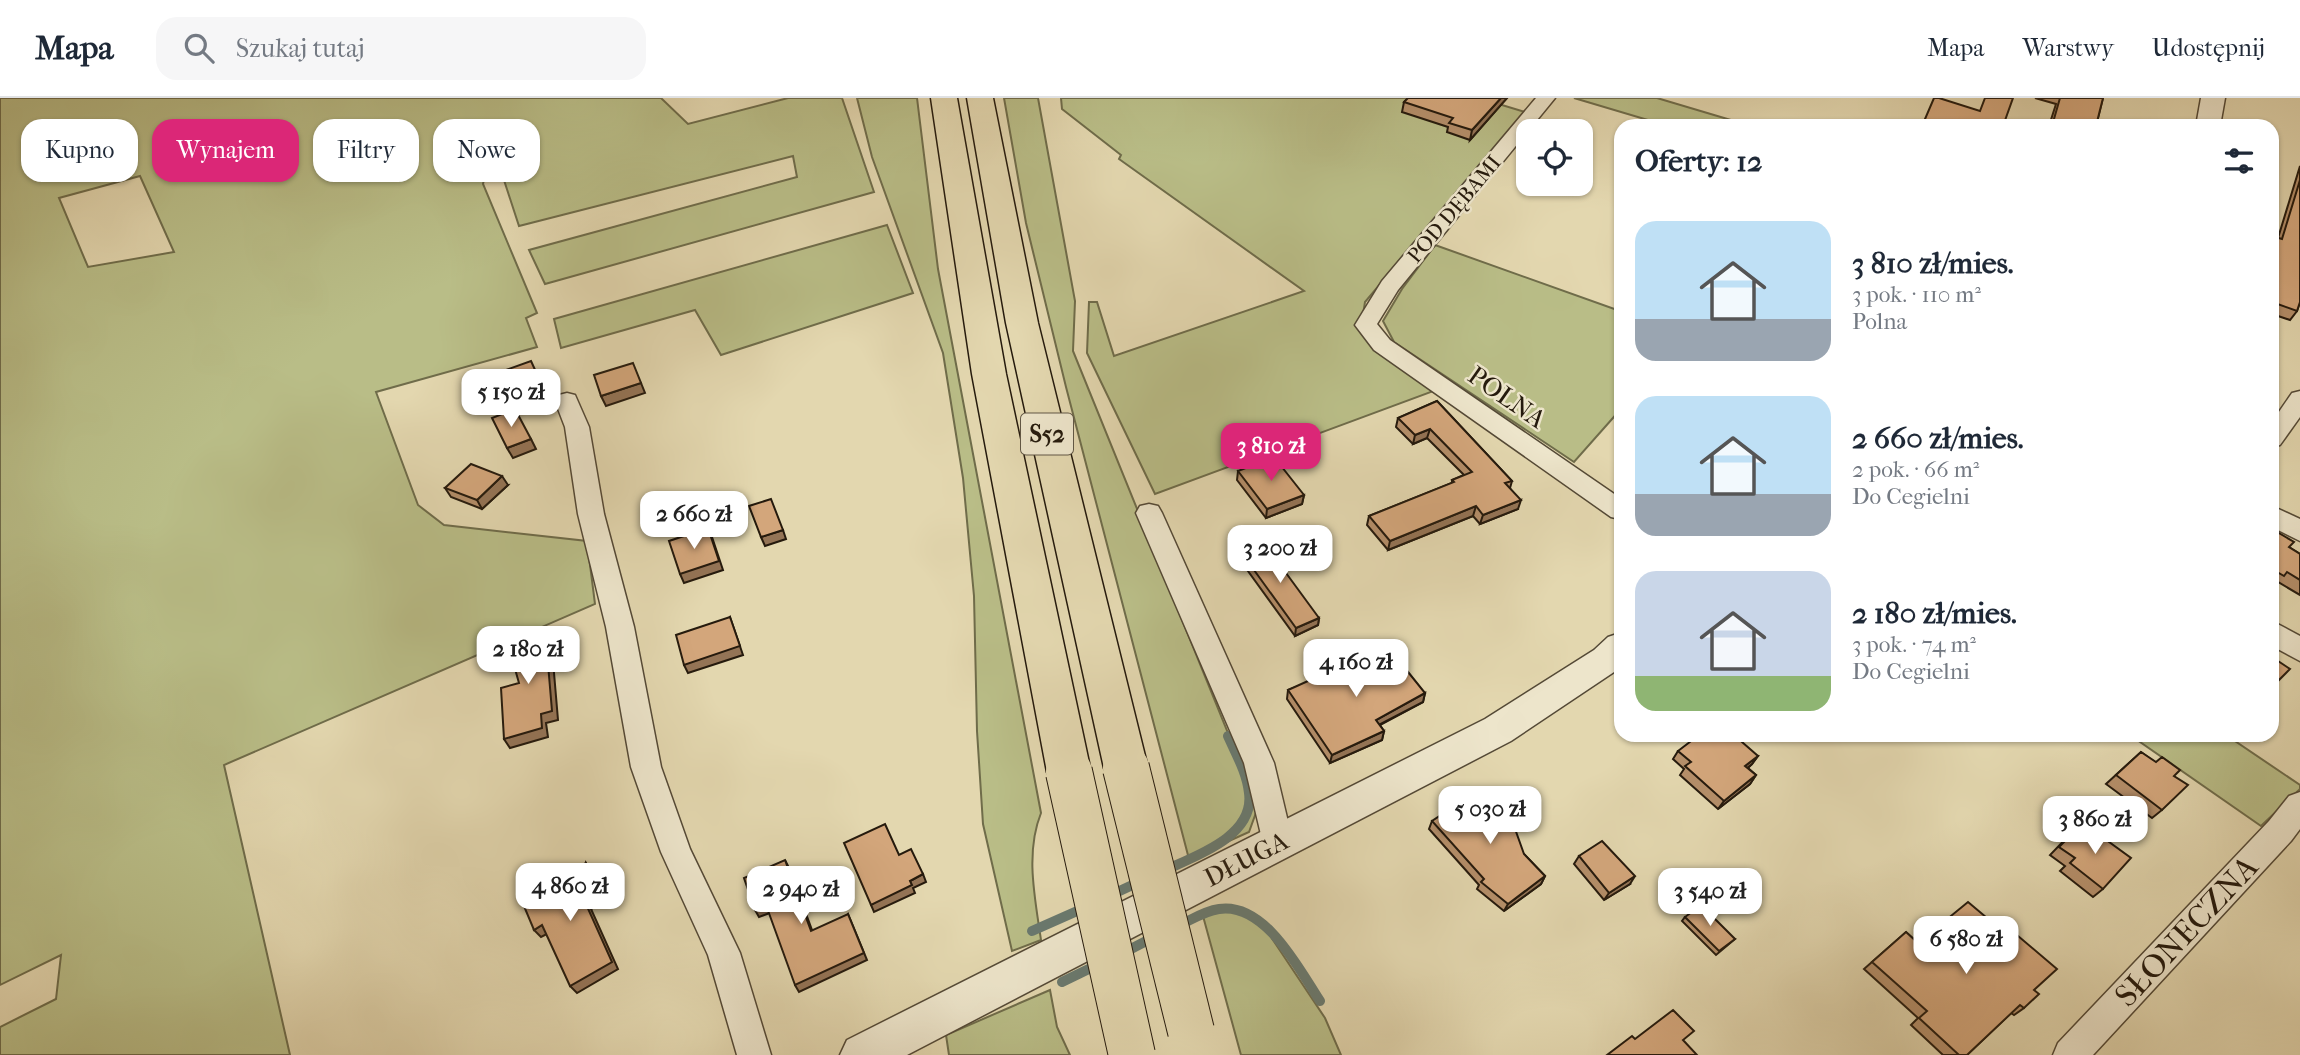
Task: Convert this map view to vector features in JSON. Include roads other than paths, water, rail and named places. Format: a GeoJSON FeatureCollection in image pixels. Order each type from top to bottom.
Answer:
{"type":"FeatureCollection","features":[{"type":"Feature","properties":{"kind":"highway","name":"S52"},"geometry":{"type":"LineString","coordinates":[[944,98],[989,374],[1069,772],[1132,1055]]}},
{"type":"Feature","properties":{"kind":"highway","name":"S52"},"geometry":{"type":"LineString","coordinates":[[980,98],[1022,323],[1126,768],[1194,1043]]}},
{"type":"Feature","properties":{"kind":"street","name":"POD DĘBAMI"},"geometry":{"type":"LineString","coordinates":[[1366,324],[1390,286],[1546,98]]}},
{"type":"Feature","properties":{"kind":"street"},"geometry":{"type":"LineString","coordinates":[[2209,119],[2213,98]]}},
{"type":"Feature","properties":{"kind":"street","name":"POLNA"},"geometry":{"type":"LineString","coordinates":[[1366,324],[1382,345],[1614,506]]}},
{"type":"Feature","properties":{"kind":"street"},"geometry":{"type":"LineString","coordinates":[[2279,429],[2300,399]]}},
{"type":"Feature","properties":{"kind":"street"},"geometry":{"type":"LineString","coordinates":[[567,401],[577,427],[591,514],[620,627],[646,767],[676,852],[724,953],[754,1055]]}},
{"type":"Feature","properties":{"kind":"street"},"geometry":{"type":"LineString","coordinates":[[1149,513],[1259,763],[1278,843]]}},
{"type":"Feature","properties":{"kind":"street"},"geometry":{"type":"LineString","coordinates":[[2279,519],[2300,531]]}},
{"type":"Feature","properties":{"kind":"street"},"geometry":{"type":"LineString","coordinates":[[2279,636],[2300,650]]}},
{"type":"Feature","properties":{"kind":"street","name":"DŁUGA"},"geometry":{"type":"LineString","coordinates":[[862,1055],[1499,730],[1614,653]]}},
{"type":"Feature","properties":{"kind":"street","name":"SŁONECZNA"},"geometry":{"type":"LineString","coordinates":[[2070,1055],[2280,831],[2300,805]]}},
{"type":"Feature","properties":{"kind":"waterway"},"geometry":{"type":"LineString","coordinates":[[1165,870],[1207,851],[1233,833],[1243,821],[1248,808],[1248,786],[1228,736]]}},
{"type":"Feature","properties":{"kind":"waterway"},"geometry":{"type":"LineString","coordinates":[[1111,895],[1141,881]]}},
{"type":"Feature","properties":{"kind":"waterway"},"geometry":{"type":"LineString","coordinates":[[1032,931],[1084,908]]}},
{"type":"Feature","properties":{"kind":"waterway"},"geometry":{"type":"LineString","coordinates":[[1178,926],[1219,909],[1236,910],[1251,916],[1279,940],[1320,1001]]}},
{"type":"Feature","properties":{"kind":"waterway"},"geometry":{"type":"LineString","coordinates":[[1125,952],[1154,937]]}},
{"type":"Feature","properties":{"kind":"waterway"},"geometry":{"type":"LineString","coordinates":[[1062,982],[1097,965]]}}]}
